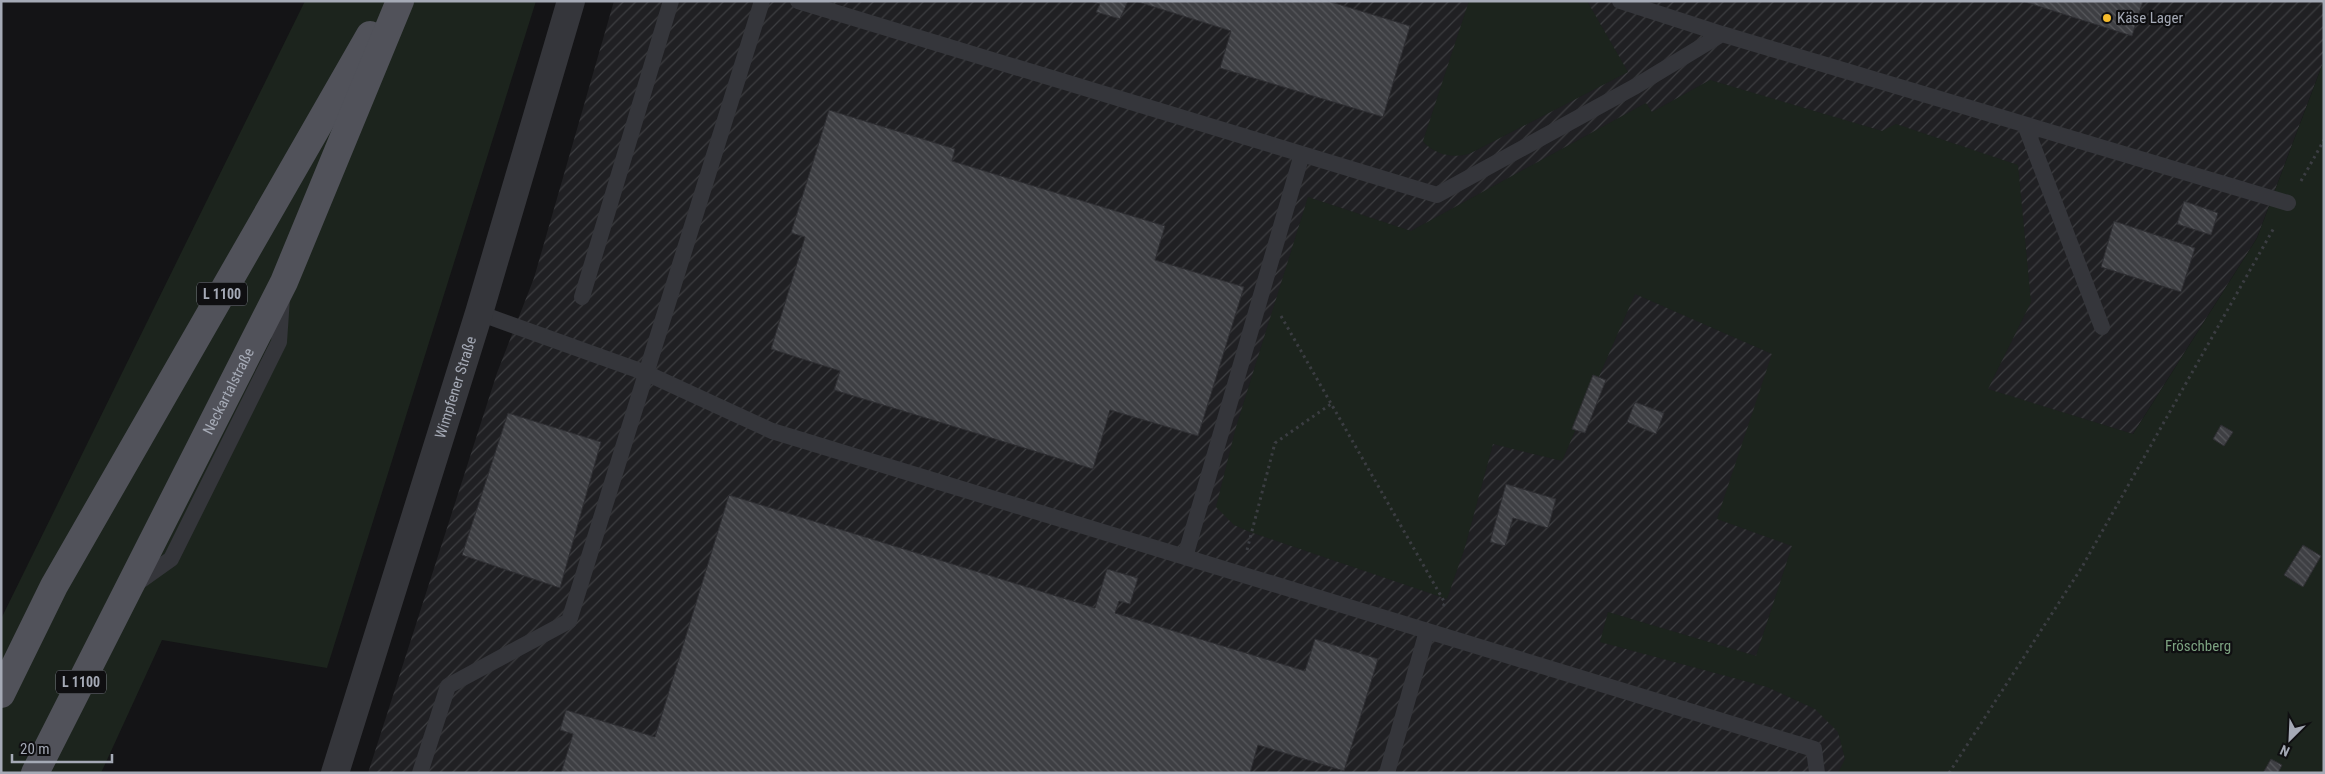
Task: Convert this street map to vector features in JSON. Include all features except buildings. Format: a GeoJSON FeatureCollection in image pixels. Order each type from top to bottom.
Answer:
{"type":"FeatureCollection","features":[{"type":"Feature","properties":{"kind":"main road","name":"L 1100"},"geometry":{"type":"LineString","coordinates":[[1,694],[54,586],[389,1]]}},
{"type":"Feature","properties":{"kind":"main road","name":"Neckartalstraße"},"geometry":{"type":"LineString","coordinates":[[35,773],[284,282],[400,1]]}},
{"type":"Feature","properties":{"kind":"street","name":"Wimpfener Straße"},"geometry":{"type":"LineString","coordinates":[[335,773],[479,313],[571,1]]}},
{"type":"Feature","properties":{"kind":"lane"},"geometry":{"type":"LineString","coordinates":[[582,297],[670,1]]}},
{"type":"Feature","properties":{"kind":"lane"},"geometry":{"type":"LineString","coordinates":[[420,773],[448,686],[569,621],[762,1]]}},
{"type":"Feature","properties":{"kind":"lane"},"geometry":{"type":"LineString","coordinates":[[798,1],[1437,195],[1636,86],[1722,34]]}},
{"type":"Feature","properties":{"kind":"lane"},"geometry":{"type":"LineString","coordinates":[[1620,1],[1722,34],[2288,203]]}},
{"type":"Feature","properties":{"kind":"lane"},"geometry":{"type":"LineString","coordinates":[[2025,125],[2102,327]]}},
{"type":"Feature","properties":{"kind":"lane"},"geometry":{"type":"LineString","coordinates":[[1185,557],[1302,154]]}},
{"type":"Feature","properties":{"kind":"lane"},"geometry":{"type":"LineString","coordinates":[[479,313],[646,373],[772,431],[1814,749],[1817,773]]}},
{"type":"Feature","properties":{"kind":"lane"},"geometry":{"type":"LineString","coordinates":[[1387,773],[1430,632]]}},
{"type":"Feature","properties":{"kind":"path"},"geometry":{"type":"LineString","coordinates":[[1949,773],[2082,568],[2324,140]]}},
{"type":"Feature","properties":{"kind":"path"},"geometry":{"type":"LineString","coordinates":[[1264,285],[1444,603],[1430,632]]}},
{"type":"Feature","properties":{"kind":"path"},"geometry":{"type":"LineString","coordinates":[[1240,574],[1275,443],[1331,404]]}},
{"type":"Feature","properties":{"kind":"shaded area"},"geometry":{"type":"Polygon","coordinates":[[[614,1],[2324,1],[2324,60],[2257,238],[2133,434],[1880,773],[368,773],[497,373],[534,278],[614,1]]]}},
{"type":"Feature","properties":{"kind":"green space"},"geometry":{"type":"Polygon","coordinates":[[[305,1],[536,1],[327,668],[162,640],[101,773],[1,773],[1,619],[305,1]]]}},
{"type":"Feature","properties":{"kind":"green space"},"geometry":{"type":"Polygon","coordinates":[[[1469,1],[1587,1],[1628,72],[1471,153],[1452,156],[1439,153],[1423,141],[1469,1]]]}},
{"type":"Feature","properties":{"kind":"green space","name":"Fröschberg"},"geometry":{"type":"Polygon","coordinates":[[[2324,60],[2324,773],[1838,773],[1845,759],[1838,732],[1815,709],[1767,687],[1600,642],[1608,612],[1756,656],[1792,546],[1717,519],[1772,354],[1635,294],[1562,461],[1493,444],[1465,547],[1447,599],[1250,532],[1234,525],[1216,507],[1236,427],[1308,197],[1411,231],[1646,103],[1652,112],[1710,80],[1882,131],[1896,124],[2018,165],[2031,302],[1988,389],[2133,434],[2257,238],[2324,60]]]}},
{"type":"Feature","properties":{"kind":"place","name":"Käse Lager"},"geometry":{"type":"Point","coordinates":[2107,18]}}]}
